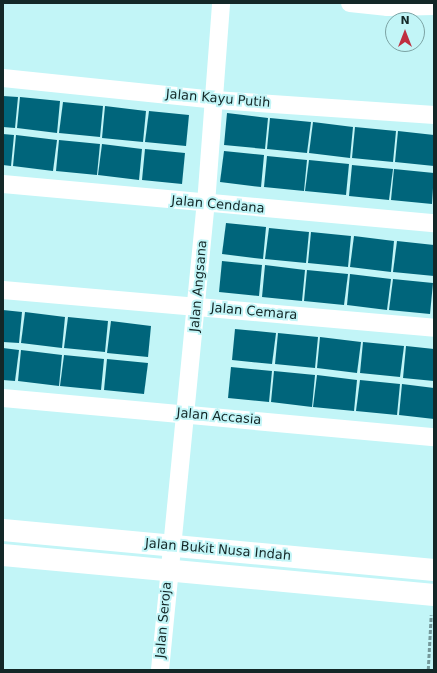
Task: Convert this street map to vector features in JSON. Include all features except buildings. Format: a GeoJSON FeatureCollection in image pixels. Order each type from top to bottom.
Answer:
{"type":"FeatureCollection","features":[{"type":"Feature","properties":{"kind":"street","name":"Jalan Angsana"},"geometry":{"type":"LineString","coordinates":[[168,569],[172,546],[197,307],[215,100],[221,3]]}},
{"type":"Feature","properties":{"kind":"street"},"geometry":{"type":"LineString","coordinates":[[350,3],[388,7],[434,6]]}},
{"type":"Feature","properties":{"kind":"street","name":"Jalan Kayu Putih"},"geometry":{"type":"LineString","coordinates":[[3,78],[215,100],[434,115]]}},
{"type":"Feature","properties":{"kind":"street","name":"Jalan Cendana"},"geometry":{"type":"LineString","coordinates":[[3,184],[206,204],[434,223]]}},
{"type":"Feature","properties":{"kind":"street","name":"Jalan Cemara"},"geometry":{"type":"LineString","coordinates":[[3,290],[434,328]]}},
{"type":"Feature","properties":{"kind":"street","name":"Jalan Accasia"},"geometry":{"type":"LineString","coordinates":[[3,398],[434,437]]}},
{"type":"Feature","properties":{"kind":"street","name":"Jalan Bukit Nusa Indah"},"geometry":{"type":"LineString","coordinates":[[3,530],[434,570]]}},
{"type":"Feature","properties":{"kind":"street","name":"Jalan Bukit Nusa Indah"},"geometry":{"type":"LineString","coordinates":[[3,555],[168,569],[433,595]]}},
{"type":"Feature","properties":{"kind":"street","name":"Jalan Seroja"},"geometry":{"type":"LineString","coordinates":[[160,670],[168,569]]}},
{"type":"Feature","properties":{"kind":"path"},"geometry":{"type":"LineString","coordinates":[[428,670],[433,595]]}}]}
